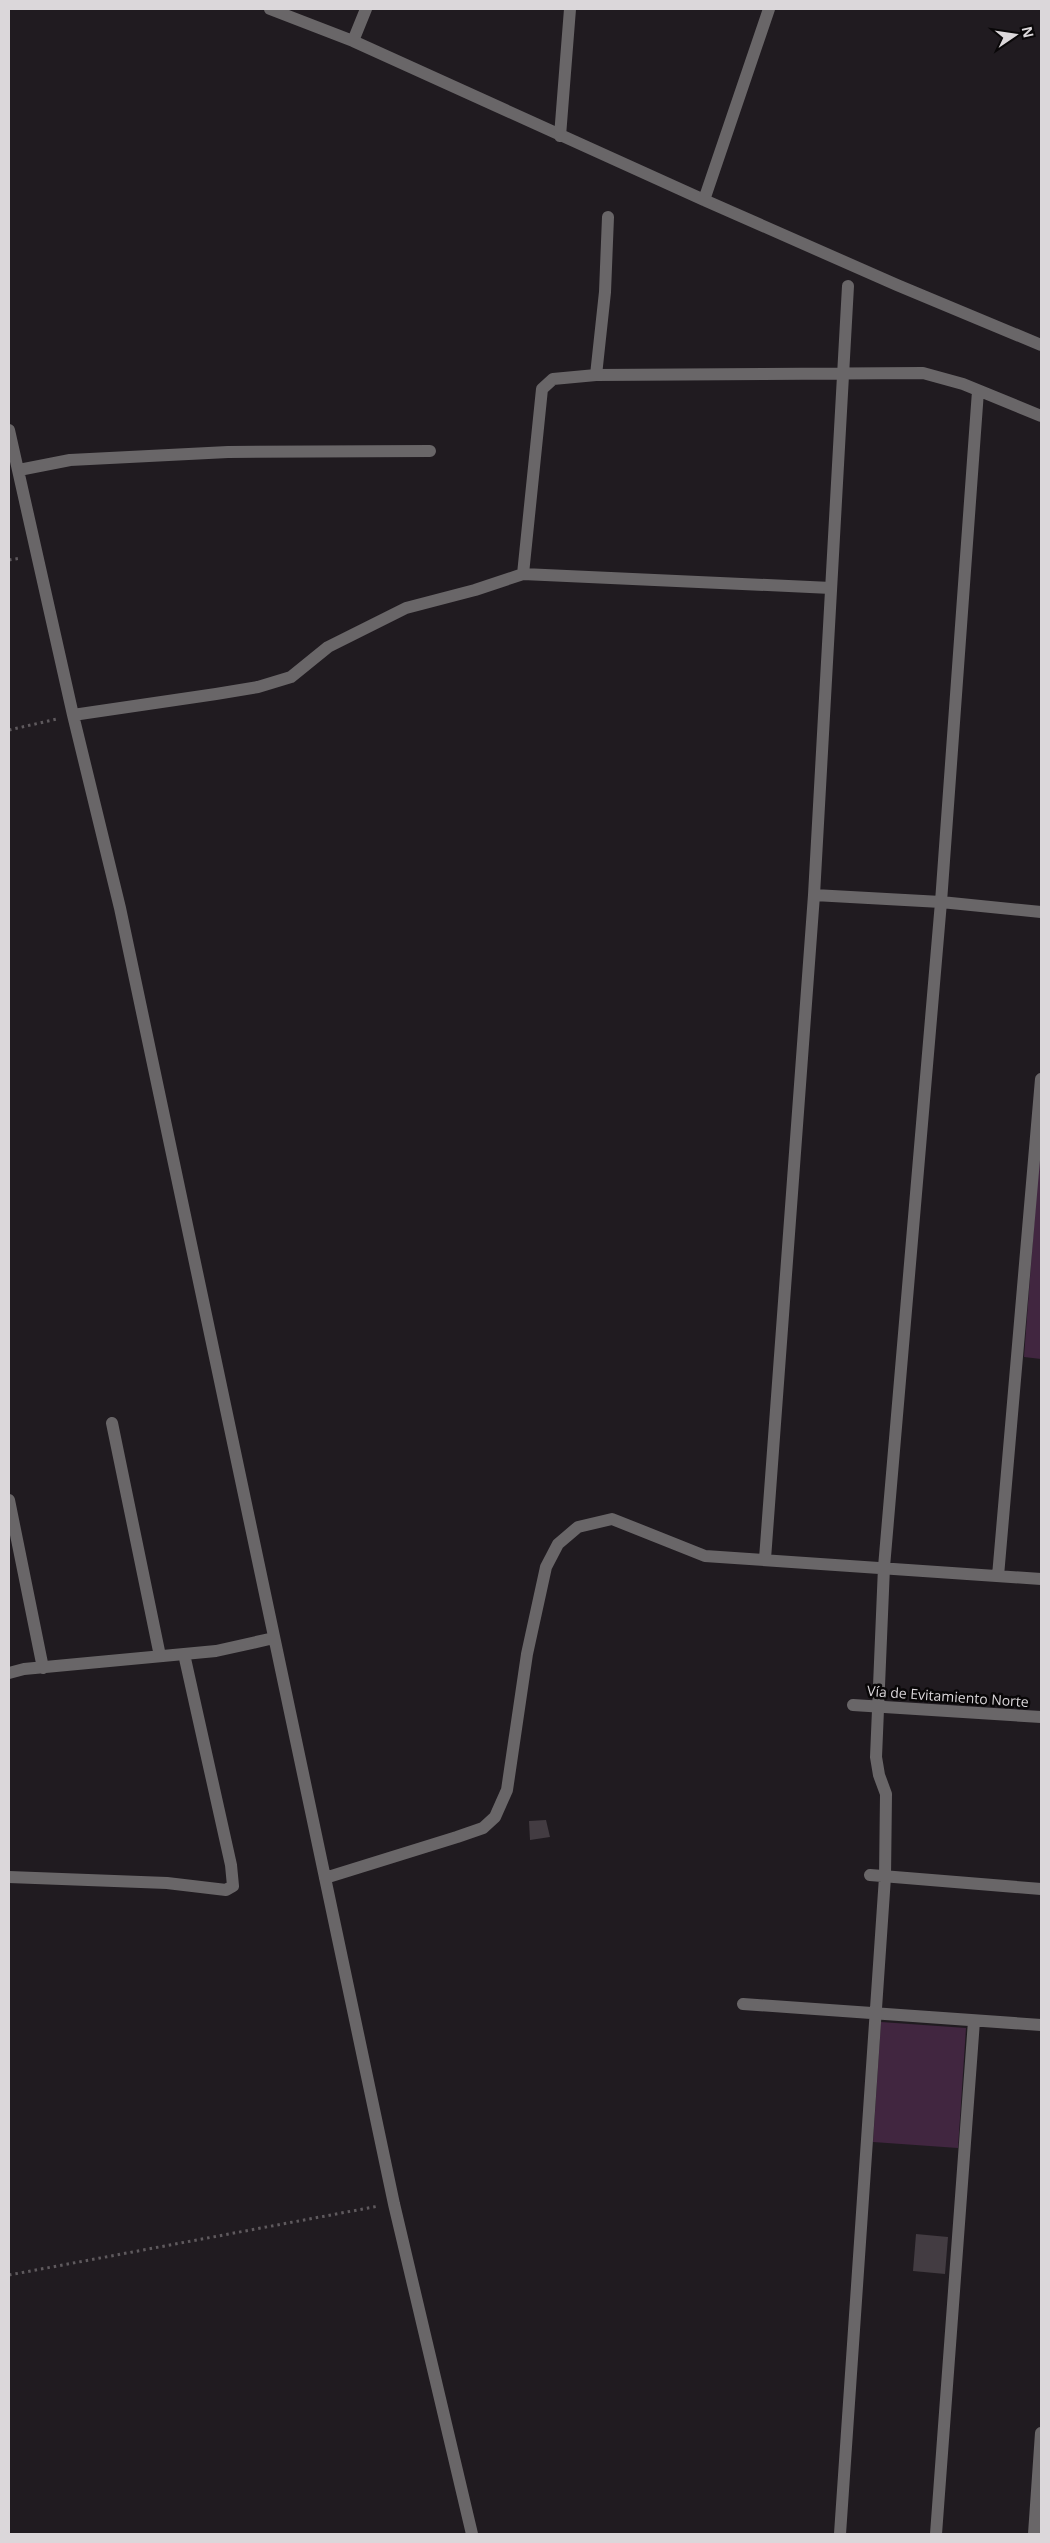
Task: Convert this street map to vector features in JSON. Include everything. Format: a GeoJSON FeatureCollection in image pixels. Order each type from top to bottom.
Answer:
{"type":"FeatureCollection","features":[{"type":"Feature","properties":{"kind":"street"},"geometry":{"type":"LineString","coordinates":[[271,9],[354,41],[704,200],[897,285],[1041,344]]}},
{"type":"Feature","properties":{"kind":"street"},"geometry":{"type":"LineString","coordinates":[[354,41],[366,9]]}},
{"type":"Feature","properties":{"kind":"street"},"geometry":{"type":"LineString","coordinates":[[560,136],[570,9]]}},
{"type":"Feature","properties":{"kind":"street"},"geometry":{"type":"LineString","coordinates":[[704,200],[769,9]]}},
{"type":"Feature","properties":{"kind":"street"},"geometry":{"type":"LineString","coordinates":[[596,375],[605,292],[608,217]]}},
{"type":"Feature","properties":{"kind":"street"},"geometry":{"type":"LineString","coordinates":[[765,1559],[814,894],[848,286]]}},
{"type":"Feature","properties":{"kind":"street"},"geometry":{"type":"LineString","coordinates":[[522,574],[542,389],[553,379],[596,375],[923,373],[964,384],[1041,416]]}},
{"type":"Feature","properties":{"kind":"street"},"geometry":{"type":"LineString","coordinates":[[840,2534],[885,1877],[886,1794],[879,1775],[876,1757],[884,1568],[942,902],[978,391]]}},
{"type":"Feature","properties":{"kind":"street"},"geometry":{"type":"LineString","coordinates":[[9,430],[72,715],[120,908],[394,2204],[472,2534]]}},
{"type":"Feature","properties":{"kind":"street"},"geometry":{"type":"LineString","coordinates":[[19,470],[70,460],[218,452],[430,451]]}},
{"type":"Feature","properties":{"kind":"street"},"geometry":{"type":"LineString","coordinates":[[72,715],[258,687],[290,677],[328,647],[406,608],[475,590],[522,574],[831,588]]}},
{"type":"Feature","properties":{"kind":"street"},"geometry":{"type":"LineString","coordinates":[[814,894],[942,902],[1041,912]]}},
{"type":"Feature","properties":{"kind":"street"},"geometry":{"type":"LineString","coordinates":[[998,1576],[1041,1078]]}},
{"type":"Feature","properties":{"kind":"street"},"geometry":{"type":"LineString","coordinates":[[112,1423],[160,1656]]}},
{"type":"Feature","properties":{"kind":"street"},"geometry":{"type":"LineString","coordinates":[[9,1500],[43,1668]]}},
{"type":"Feature","properties":{"kind":"street"},"geometry":{"type":"LineString","coordinates":[[325,1878],[483,1828],[495,1817],[507,1790],[527,1654],[546,1567],[558,1544],[578,1527],[612,1519],[705,1556],[1041,1579]]}},
{"type":"Feature","properties":{"kind":"street"},"geometry":{"type":"LineString","coordinates":[[9,1673],[216,1651],[274,1638]]}},
{"type":"Feature","properties":{"kind":"street"},"geometry":{"type":"LineString","coordinates":[[9,1877],[167,1883],[226,1890],[232,1886],[231,1866],[184,1654]]}},
{"type":"Feature","properties":{"kind":"street","name":"Vía de Evitamiento Norte"},"geometry":{"type":"LineString","coordinates":[[853,1705],[1041,1717]]}},
{"type":"Feature","properties":{"kind":"street"},"geometry":{"type":"LineString","coordinates":[[870,1876],[1041,1889]]}},
{"type":"Feature","properties":{"kind":"street"},"geometry":{"type":"LineString","coordinates":[[743,2004],[875,2015],[1041,2025]]}},
{"type":"Feature","properties":{"kind":"street"},"geometry":{"type":"LineString","coordinates":[[936,2534],[974,2021]]}},
{"type":"Feature","properties":{"kind":"street"},"geometry":{"type":"LineString","coordinates":[[1034,2534],[1041,2433]]}},
{"type":"Feature","properties":{"kind":"path"},"geometry":{"type":"LineString","coordinates":[[9,730],[72,715]]}},
{"type":"Feature","properties":{"kind":"path"},"geometry":{"type":"LineString","coordinates":[[9,2275],[394,2204]]}},
{"type":"Feature","properties":{"kind":"shaded area"},"geometry":{"type":"Polygon","coordinates":[[[1039,1159],[1041,1159],[1041,1359],[1024,1357],[1039,1159]]]}},
{"type":"Feature","properties":{"kind":"shaded area"},"geometry":{"type":"Polygon","coordinates":[[[881,2022],[966,2028],[958,2148],[873,2142],[881,2022]]]}},
{"type":"Feature","properties":{"kind":"building"},"geometry":{"type":"Polygon","coordinates":[[[546,1820],[550,1837],[530,1840],[529,1821],[546,1820]]]}},
{"type":"Feature","properties":{"kind":"building"},"geometry":{"type":"Polygon","coordinates":[[[916,2234],[948,2237],[945,2274],[913,2271],[916,2234]]]}}]}
